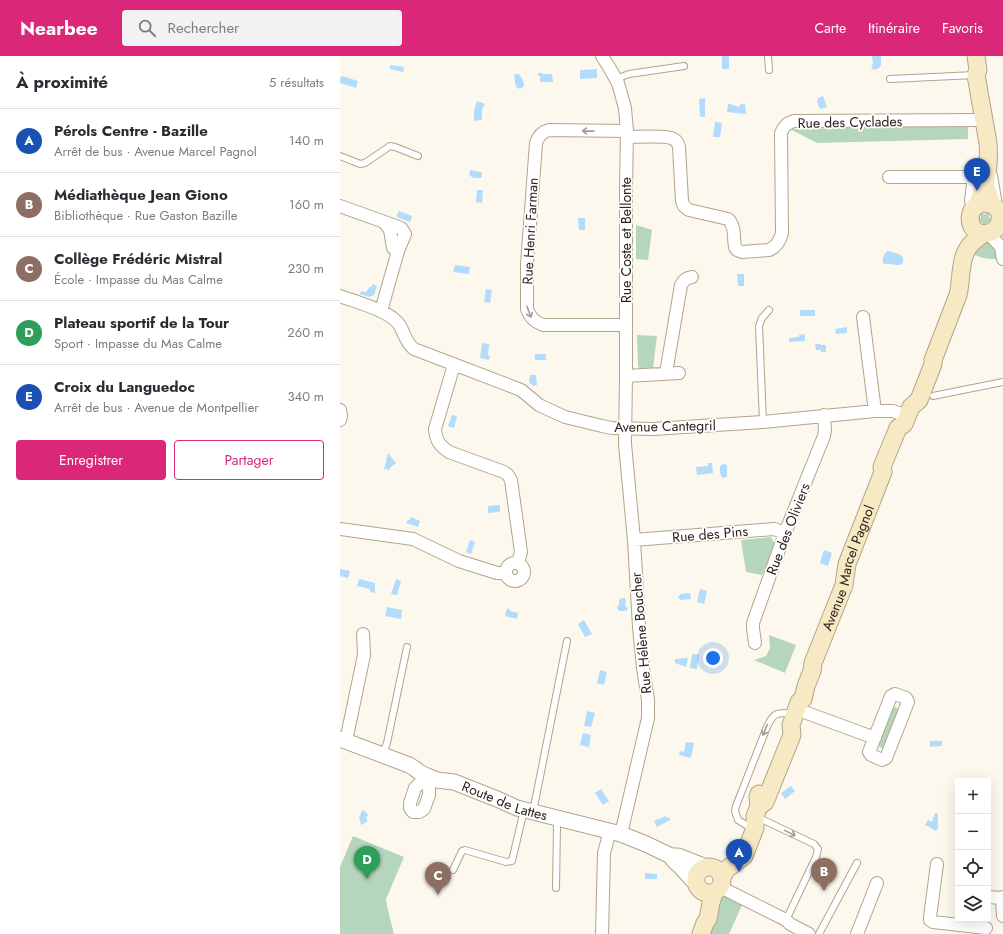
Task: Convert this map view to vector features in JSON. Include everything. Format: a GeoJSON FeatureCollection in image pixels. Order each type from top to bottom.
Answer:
{"type":"FeatureCollection","features":[{"type":"Feature","properties":{"kind":"main road"},"geometry":{"type":"LineString","coordinates":[[966,56],[971,70],[976,75]]}},
{"type":"Feature","properties":{"kind":"main road"},"geometry":{"type":"LineString","coordinates":[[976,56],[978,70],[976,75],[988,143],[988,164],[979,180],[990,207],[1001,217],[999,226],[992,232],[981,230],[970,215],[971,211],[990,207]]}},
{"type":"Feature","properties":{"kind":"main road","name":"Avenue Marcel Pagnol"},"geometry":{"type":"LineString","coordinates":[[710,881],[744,856],[755,828],[753,815],[765,802],[792,735],[796,696],[800,679],[813,663],[844,585],[847,564],[883,472],[882,467],[893,438],[898,428],[919,400],[934,364],[933,360],[958,296],[963,260],[970,245],[981,230]]}},
{"type":"Feature","properties":{"kind":"main road"},"geometry":{"type":"LineString","coordinates":[[703,929],[703,917],[710,881]]}},
{"type":"Feature","properties":{"kind":"street","name":"Rue Coste et Bellonte"},"geometry":{"type":"LineString","coordinates":[[602,56],[616,80],[625,108],[627,134],[625,429]]}},
{"type":"Feature","properties":{"kind":"street","name":"Rue des Cyclades"},"geometry":{"type":"LineString","coordinates":[[737,250],[742,252],[769,250],[778,244],[781,238],[781,133],[785,126],[789,123],[794,121],[984,120]]}},
{"type":"Feature","properties":{"kind":"street","name":"Rue Henri Farman"},"geometry":{"type":"LineString","coordinates":[[626,325],[543,325],[533,320],[529,314],[527,309],[527,264],[536,143],[537,139],[544,132],[549,130],[667,136],[675,140],[679,147],[682,201],[684,206],[689,210],[728,219],[733,226],[734,245],[737,250]]}},
{"type":"Feature","properties":{"kind":"street"},"geometry":{"type":"LineString","coordinates":[[889,177],[979,180],[990,207]]}},
{"type":"Feature","properties":{"kind":"street"},"geometry":{"type":"LineString","coordinates":[[340,206],[384,222],[390,230],[393,248],[398,251],[381,311]]}},
{"type":"Feature","properties":{"kind":"street"},"geometry":{"type":"LineString","coordinates":[[981,230],[1001,247],[1003,259]]}},
{"type":"Feature","properties":{"kind":"street"},"geometry":{"type":"LineString","coordinates":[[666,373],[681,285],[684,280],[692,277]]}},
{"type":"Feature","properties":{"kind":"street","name":"Avenue Cantegril"},"geometry":{"type":"LineString","coordinates":[[340,296],[381,311],[392,318],[398,323],[408,344],[414,349],[521,390],[539,405],[565,417],[602,426],[625,429],[653,429],[763,422],[875,410],[893,411],[907,416]]}},
{"type":"Feature","properties":{"kind":"street"},"geometry":{"type":"LineString","coordinates":[[863,317],[875,410]]}},
{"type":"Feature","properties":{"kind":"street"},"geometry":{"type":"LineString","coordinates":[[454,365],[435,430],[435,436],[442,448],[449,452],[504,472],[508,475],[511,480],[521,552],[518,563]]}},
{"type":"Feature","properties":{"kind":"street"},"geometry":{"type":"LineString","coordinates":[[626,376],[679,372]]}},
{"type":"Feature","properties":{"kind":"street"},"geometry":{"type":"LineString","coordinates":[[340,410],[340,420]]}},
{"type":"Feature","properties":{"kind":"street","name":"Rue des Oliviers"},"geometry":{"type":"LineString","coordinates":[[755,643],[753,623],[785,533],[824,436],[824,415]]}},
{"type":"Feature","properties":{"kind":"street","name":"Rue Hélène Boucher"},"geometry":{"type":"LineString","coordinates":[[602,934],[604,853],[615,833],[648,718],[639,627],[625,429]]}},
{"type":"Feature","properties":{"kind":"street"},"geometry":{"type":"LineString","coordinates":[[340,529],[413,539],[459,561],[497,573],[505,573]]}},
{"type":"Feature","properties":{"kind":"street","name":"Rue des Pins"},"geometry":{"type":"LineString","coordinates":[[634,540],[774,529],[785,533]]}},
{"type":"Feature","properties":{"kind":"street"},"geometry":{"type":"LineString","coordinates":[[510,563],[518,563],[522,565],[524,569],[526,580],[510,580],[505,573],[505,569],[510,563]]}},
{"type":"Feature","properties":{"kind":"street"},"geometry":{"type":"LineString","coordinates":[[343,740],[364,655],[363,634]]}},
{"type":"Feature","properties":{"kind":"street"},"geometry":{"type":"LineString","coordinates":[[895,694],[906,698],[908,702],[886,758],[882,760],[871,755],[869,752],[875,738],[891,696],[895,694]]}},
{"type":"Feature","properties":{"kind":"street"},"geometry":{"type":"LineString","coordinates":[[795,712],[875,738]]}},
{"type":"Feature","properties":{"kind":"street","name":"Route de Lattes"},"geometry":{"type":"LineString","coordinates":[[343,740],[414,768],[419,772],[437,780],[454,782],[497,798],[516,808],[615,833],[646,844],[671,856],[678,856],[710,881]]}},
{"type":"Feature","properties":{"kind":"street"},"geometry":{"type":"LineString","coordinates":[[937,864],[930,920],[933,922],[985,927]]}},
{"type":"Feature","properties":{"kind":"street"},"geometry":{"type":"LineString","coordinates":[[710,881],[786,920],[790,924],[809,934]]}},
{"type":"Feature","properties":{"kind":"street"},"geometry":{"type":"LineString","coordinates":[[857,934],[877,883]]}},
{"type":"Feature","properties":{"kind":"street"},"geometry":{"type":"LineString","coordinates":[[991,897],[1002,897],[1003,916]]}},
{"type":"Feature","properties":{"kind":"lane"},"geometry":{"type":"LineString","coordinates":[[768,56],[769,70]]}},
{"type":"Feature","properties":{"kind":"lane"},"geometry":{"type":"LineString","coordinates":[[616,80],[629,74],[684,66]]}},
{"type":"Feature","properties":{"kind":"lane"},"geometry":{"type":"LineString","coordinates":[[890,78],[976,75]]}},
{"type":"Feature","properties":{"kind":"lane"},"geometry":{"type":"LineString","coordinates":[[340,156],[360,164],[365,163],[390,146],[418,156]]}},
{"type":"Feature","properties":{"kind":"lane"},"geometry":{"type":"LineString","coordinates":[[988,164],[994,175],[998,199],[990,207]]}},
{"type":"Feature","properties":{"kind":"lane"},"geometry":{"type":"LineString","coordinates":[[763,422],[759,326],[762,318],[769,310]]}},
{"type":"Feature","properties":{"kind":"lane"},"geometry":{"type":"LineString","coordinates":[[934,396],[1003,382]]}},
{"type":"Feature","properties":{"kind":"lane"},"geometry":{"type":"LineString","coordinates":[[453,870],[462,851],[465,850],[506,862],[512,861],[528,811],[568,641]]}},
{"type":"Feature","properties":{"kind":"lane"},"geometry":{"type":"LineString","coordinates":[[382,755],[387,743],[407,647]]}},
{"type":"Feature","properties":{"kind":"lane"},"geometry":{"type":"LineString","coordinates":[[786,920],[816,857],[818,849],[814,844],[753,815],[738,820],[735,810],[771,718],[777,714],[795,712]]}},
{"type":"Feature","properties":{"kind":"lane"},"geometry":{"type":"LineString","coordinates":[[556,888],[558,819]]}},
{"type":"Feature","properties":{"kind":"lane"},"geometry":{"type":"LineString","coordinates":[[819,934],[857,863]]}},
{"type":"Feature","properties":{"kind":"green space"},"geometry":{"type":"Polygon","coordinates":[[[968,126],[968,139],[817,143],[790,129],[968,126]]]}},
{"type":"Feature","properties":{"kind":"green space"},"geometry":{"type":"Polygon","coordinates":[[[989,212],[989,217],[992,221],[987,223],[985,227],[978,221],[981,217],[980,213],[985,214],[989,212]]]}},
{"type":"Feature","properties":{"kind":"green space"},"geometry":{"type":"Polygon","coordinates":[[[636,225],[652,230],[648,260],[636,259],[636,225]]]}},
{"type":"Feature","properties":{"kind":"green space"},"geometry":{"type":"Polygon","coordinates":[[[985,241],[994,245],[999,259],[982,258],[973,253],[985,241]]]}},
{"type":"Feature","properties":{"kind":"green space"},"geometry":{"type":"Polygon","coordinates":[[[637,335],[657,336],[653,368],[639,368],[637,335]]]}},
{"type":"Feature","properties":{"kind":"green space"},"geometry":{"type":"Polygon","coordinates":[[[771,537],[775,544],[762,575],[746,572],[741,540],[771,537]]]}},
{"type":"Feature","properties":{"kind":"green space"},"geometry":{"type":"Polygon","coordinates":[[[769,635],[796,645],[785,673],[754,660],[766,656],[770,648],[769,635]]]}},
{"type":"Feature","properties":{"kind":"green space"},"geometry":{"type":"Polygon","coordinates":[[[896,707],[900,712],[885,748],[881,748],[877,745],[890,708],[896,707]]]}},
{"type":"Feature","properties":{"kind":"green space"},"geometry":{"type":"Polygon","coordinates":[[[353,836],[404,857],[386,899],[394,934],[340,934],[340,867],[353,836]]]}},
{"type":"Feature","properties":{"kind":"green space"},"geometry":{"type":"Polygon","coordinates":[[[720,895],[743,903],[729,934],[707,934],[720,895]]]}},
{"type":"Feature","properties":{"kind":"water"},"geometry":{"type":"Polygon","coordinates":[[[722,56],[729,56],[729,69],[722,69],[722,56]]]}},
{"type":"Feature","properties":{"kind":"water"},"geometry":{"type":"Polygon","coordinates":[[[872,56],[881,56],[881,65],[879,68],[874,70],[871,67],[873,63],[872,56]]]}},
{"type":"Feature","properties":{"kind":"water"},"geometry":{"type":"Polygon","coordinates":[[[390,65],[404,67],[403,72],[390,69],[390,65]]]}},
{"type":"Feature","properties":{"kind":"water"},"geometry":{"type":"Polygon","coordinates":[[[597,69],[597,78],[580,79],[580,70],[597,69]]]}},
{"type":"Feature","properties":{"kind":"water"},"geometry":{"type":"Polygon","coordinates":[[[538,73],[552,74],[553,82],[540,82],[540,76],[538,76],[538,73]]]}},
{"type":"Feature","properties":{"kind":"water"},"geometry":{"type":"Polygon","coordinates":[[[515,74],[519,74],[523,80],[524,86],[520,89],[516,87],[515,74]]]}},
{"type":"Feature","properties":{"kind":"water"},"geometry":{"type":"Polygon","coordinates":[[[342,76],[358,81],[356,88],[340,83],[340,78],[342,76]]]}},
{"type":"Feature","properties":{"kind":"water"},"geometry":{"type":"Polygon","coordinates":[[[823,96],[827,107],[820,109],[817,102],[818,98],[823,96]]]}},
{"type":"Feature","properties":{"kind":"water"},"geometry":{"type":"Polygon","coordinates":[[[705,98],[705,117],[700,117],[699,99],[705,98]]]}},
{"type":"Feature","properties":{"kind":"water"},"geometry":{"type":"Polygon","coordinates":[[[477,101],[485,104],[482,110],[482,120],[474,121],[474,111],[477,101]]]}},
{"type":"Feature","properties":{"kind":"water"},"geometry":{"type":"Polygon","coordinates":[[[728,104],[739,107],[741,104],[745,104],[746,114],[727,112],[728,104]]]}},
{"type":"Feature","properties":{"kind":"water"},"geometry":{"type":"Polygon","coordinates":[[[715,122],[722,123],[720,137],[713,137],[715,122]]]}},
{"type":"Feature","properties":{"kind":"water"},"geometry":{"type":"Polygon","coordinates":[[[471,170],[482,173],[481,178],[474,178],[470,176],[469,173],[471,170]]]}},
{"type":"Feature","properties":{"kind":"water"},"geometry":{"type":"Polygon","coordinates":[[[477,190],[483,190],[482,203],[476,202],[477,190]]]}},
{"type":"Feature","properties":{"kind":"water"},"geometry":{"type":"Polygon","coordinates":[[[399,211],[412,216],[410,222],[397,217],[399,211]]]}},
{"type":"Feature","properties":{"kind":"water"},"geometry":{"type":"Polygon","coordinates":[[[578,218],[585,218],[585,230],[579,230],[578,218]]]}},
{"type":"Feature","properties":{"kind":"water"},"geometry":{"type":"Polygon","coordinates":[[[887,251],[903,257],[903,263],[898,265],[884,264],[883,258],[887,251]]]}},
{"type":"Feature","properties":{"kind":"water"},"geometry":{"type":"Polygon","coordinates":[[[455,265],[470,267],[469,274],[453,272],[455,265]]]}},
{"type":"Feature","properties":{"kind":"water"},"geometry":{"type":"Polygon","coordinates":[[[737,274],[744,274],[744,286],[738,286],[737,274]]]}},
{"type":"Feature","properties":{"kind":"water"},"geometry":{"type":"Polygon","coordinates":[[[373,284],[377,286],[374,295],[369,297],[360,294],[361,291],[366,292],[373,284]]]}},
{"type":"Feature","properties":{"kind":"water"},"geometry":{"type":"Polygon","coordinates":[[[486,289],[492,290],[490,303],[484,302],[486,289]]]}},
{"type":"Feature","properties":{"kind":"water"},"geometry":{"type":"Polygon","coordinates":[[[800,310],[815,310],[815,316],[800,316],[800,310]]]}},
{"type":"Feature","properties":{"kind":"water"},"geometry":{"type":"Polygon","coordinates":[[[847,327],[847,333],[836,334],[835,329],[847,327]]]}},
{"type":"Feature","properties":{"kind":"water"},"geometry":{"type":"Polygon","coordinates":[[[805,334],[805,341],[789,342],[789,338],[799,337],[799,335],[805,334]]]}},
{"type":"Feature","properties":{"kind":"water"},"geometry":{"type":"Polygon","coordinates":[[[482,343],[489,344],[489,360],[480,358],[482,343]]]}},
{"type":"Feature","properties":{"kind":"water"},"geometry":{"type":"Polygon","coordinates":[[[815,344],[826,345],[826,352],[816,350],[815,344]]]}},
{"type":"Feature","properties":{"kind":"water"},"geometry":{"type":"Polygon","coordinates":[[[535,354],[546,354],[546,360],[535,360],[535,354]]]}},
{"type":"Feature","properties":{"kind":"water"},"geometry":{"type":"Polygon","coordinates":[[[530,375],[536,375],[537,385],[533,386],[529,382],[530,375]]]}},
{"type":"Feature","properties":{"kind":"water"},"geometry":{"type":"Polygon","coordinates":[[[452,415],[457,416],[454,428],[448,426],[452,415]]]}},
{"type":"Feature","properties":{"kind":"water"},"geometry":{"type":"Polygon","coordinates":[[[388,453],[396,463],[389,470],[384,469],[388,453]]]}},
{"type":"Feature","properties":{"kind":"water"},"geometry":{"type":"Polygon","coordinates":[[[708,463],[712,463],[713,473],[697,475],[696,467],[708,466],[708,463]]]}},
{"type":"Feature","properties":{"kind":"water"},"geometry":{"type":"Polygon","coordinates":[[[723,464],[727,466],[727,477],[722,478],[720,466],[723,464]]]}},
{"type":"Feature","properties":{"kind":"water"},"geometry":{"type":"Polygon","coordinates":[[[500,505],[500,512],[488,513],[488,506],[500,505]]]}},
{"type":"Feature","properties":{"kind":"water"},"geometry":{"type":"Polygon","coordinates":[[[411,517],[420,521],[418,527],[406,523],[411,517]]]}},
{"type":"Feature","properties":{"kind":"water"},"geometry":{"type":"Polygon","coordinates":[[[470,540],[475,542],[471,554],[466,552],[470,540]]]}},
{"type":"Feature","properties":{"kind":"water"},"geometry":{"type":"Polygon","coordinates":[[[824,550],[832,553],[828,566],[820,563],[824,550]]]}},
{"type":"Feature","properties":{"kind":"water"},"geometry":{"type":"Polygon","coordinates":[[[340,569],[350,571],[348,578],[340,576],[340,569]]]}},
{"type":"Feature","properties":{"kind":"water"},"geometry":{"type":"Polygon","coordinates":[[[359,579],[375,583],[375,593],[370,592],[370,589],[357,586],[359,579]]]}},
{"type":"Feature","properties":{"kind":"water"},"geometry":{"type":"Polygon","coordinates":[[[396,579],[401,581],[397,595],[391,594],[396,579]]]}},
{"type":"Feature","properties":{"kind":"water"},"geometry":{"type":"Polygon","coordinates":[[[700,589],[707,591],[704,604],[697,602],[700,589]]]}},
{"type":"Feature","properties":{"kind":"water"},"geometry":{"type":"Polygon","coordinates":[[[690,593],[691,599],[680,600],[678,598],[680,594],[690,593]]]}},
{"type":"Feature","properties":{"kind":"water"},"geometry":{"type":"Polygon","coordinates":[[[625,598],[625,605],[628,609],[619,611],[617,608],[619,600],[625,598]]]}},
{"type":"Feature","properties":{"kind":"water"},"geometry":{"type":"Polygon","coordinates":[[[387,607],[402,610],[401,619],[385,616],[387,607]]]}},
{"type":"Feature","properties":{"kind":"water"},"geometry":{"type":"Polygon","coordinates":[[[507,608],[510,611],[518,613],[517,619],[505,616],[507,608]]]}},
{"type":"Feature","properties":{"kind":"water"},"geometry":{"type":"Polygon","coordinates":[[[584,620],[592,634],[585,637],[578,624],[584,620]]]}},
{"type":"Feature","properties":{"kind":"water"},"geometry":{"type":"Polygon","coordinates":[[[692,654],[699,655],[697,669],[690,668],[692,654]]]}},
{"type":"Feature","properties":{"kind":"water"},"geometry":{"type":"Polygon","coordinates":[[[688,658],[686,667],[675,663],[675,659],[688,658]]]}},
{"type":"Feature","properties":{"kind":"water"},"geometry":{"type":"Polygon","coordinates":[[[600,670],[607,672],[604,685],[597,683],[600,670]]]}},
{"type":"Feature","properties":{"kind":"water"},"geometry":{"type":"Polygon","coordinates":[[[587,711],[595,713],[591,727],[584,726],[587,711]]]}},
{"type":"Feature","properties":{"kind":"water"},"geometry":{"type":"Polygon","coordinates":[[[583,733],[591,735],[589,747],[580,745],[583,733]]]}},
{"type":"Feature","properties":{"kind":"water"},"geometry":{"type":"Polygon","coordinates":[[[930,741],[942,741],[942,746],[930,747],[930,741]]]}},
{"type":"Feature","properties":{"kind":"water"},"geometry":{"type":"Polygon","coordinates":[[[686,742],[694,743],[691,758],[679,755],[680,751],[684,752],[686,742]]]}},
{"type":"Feature","properties":{"kind":"water"},"geometry":{"type":"Polygon","coordinates":[[[791,786],[795,791],[785,799],[781,793],[791,786]]]}},
{"type":"Feature","properties":{"kind":"water"},"geometry":{"type":"Polygon","coordinates":[[[601,789],[609,801],[603,805],[595,793],[601,789]]]}},
{"type":"Feature","properties":{"kind":"water"},"geometry":{"type":"Polygon","coordinates":[[[363,810],[368,816],[366,817],[367,822],[361,825],[359,818],[363,810]]]}},
{"type":"Feature","properties":{"kind":"water"},"geometry":{"type":"Polygon","coordinates":[[[935,813],[938,814],[938,828],[936,831],[925,825],[928,820],[932,822],[935,813]]]}},
{"type":"Feature","properties":{"kind":"water"},"geometry":{"type":"Polygon","coordinates":[[[666,816],[666,818],[669,817],[670,820],[657,827],[654,821],[666,816]]]}},
{"type":"Feature","properties":{"kind":"water"},"geometry":{"type":"Polygon","coordinates":[[[645,873],[657,874],[657,879],[645,879],[645,873]]]}},
{"type":"Feature","properties":{"kind":"place","name":"Croix du Languedoc"},"geometry":{"type":"Point","coordinates":[977,191]}},
{"type":"Feature","properties":{"kind":"place","name":"Pérols Centre - Bazille"},"geometry":{"type":"Point","coordinates":[739,872]}},
{"type":"Feature","properties":{"kind":"place","name":"Plateau sportif de la Tour"},"geometry":{"type":"Point","coordinates":[367,879]}},
{"type":"Feature","properties":{"kind":"place","name":"Médiathèque Jean Giono"},"geometry":{"type":"Point","coordinates":[824,891]}},
{"type":"Feature","properties":{"kind":"place","name":"Collège Frédéric Mistral"},"geometry":{"type":"Point","coordinates":[438,895]}}]}
